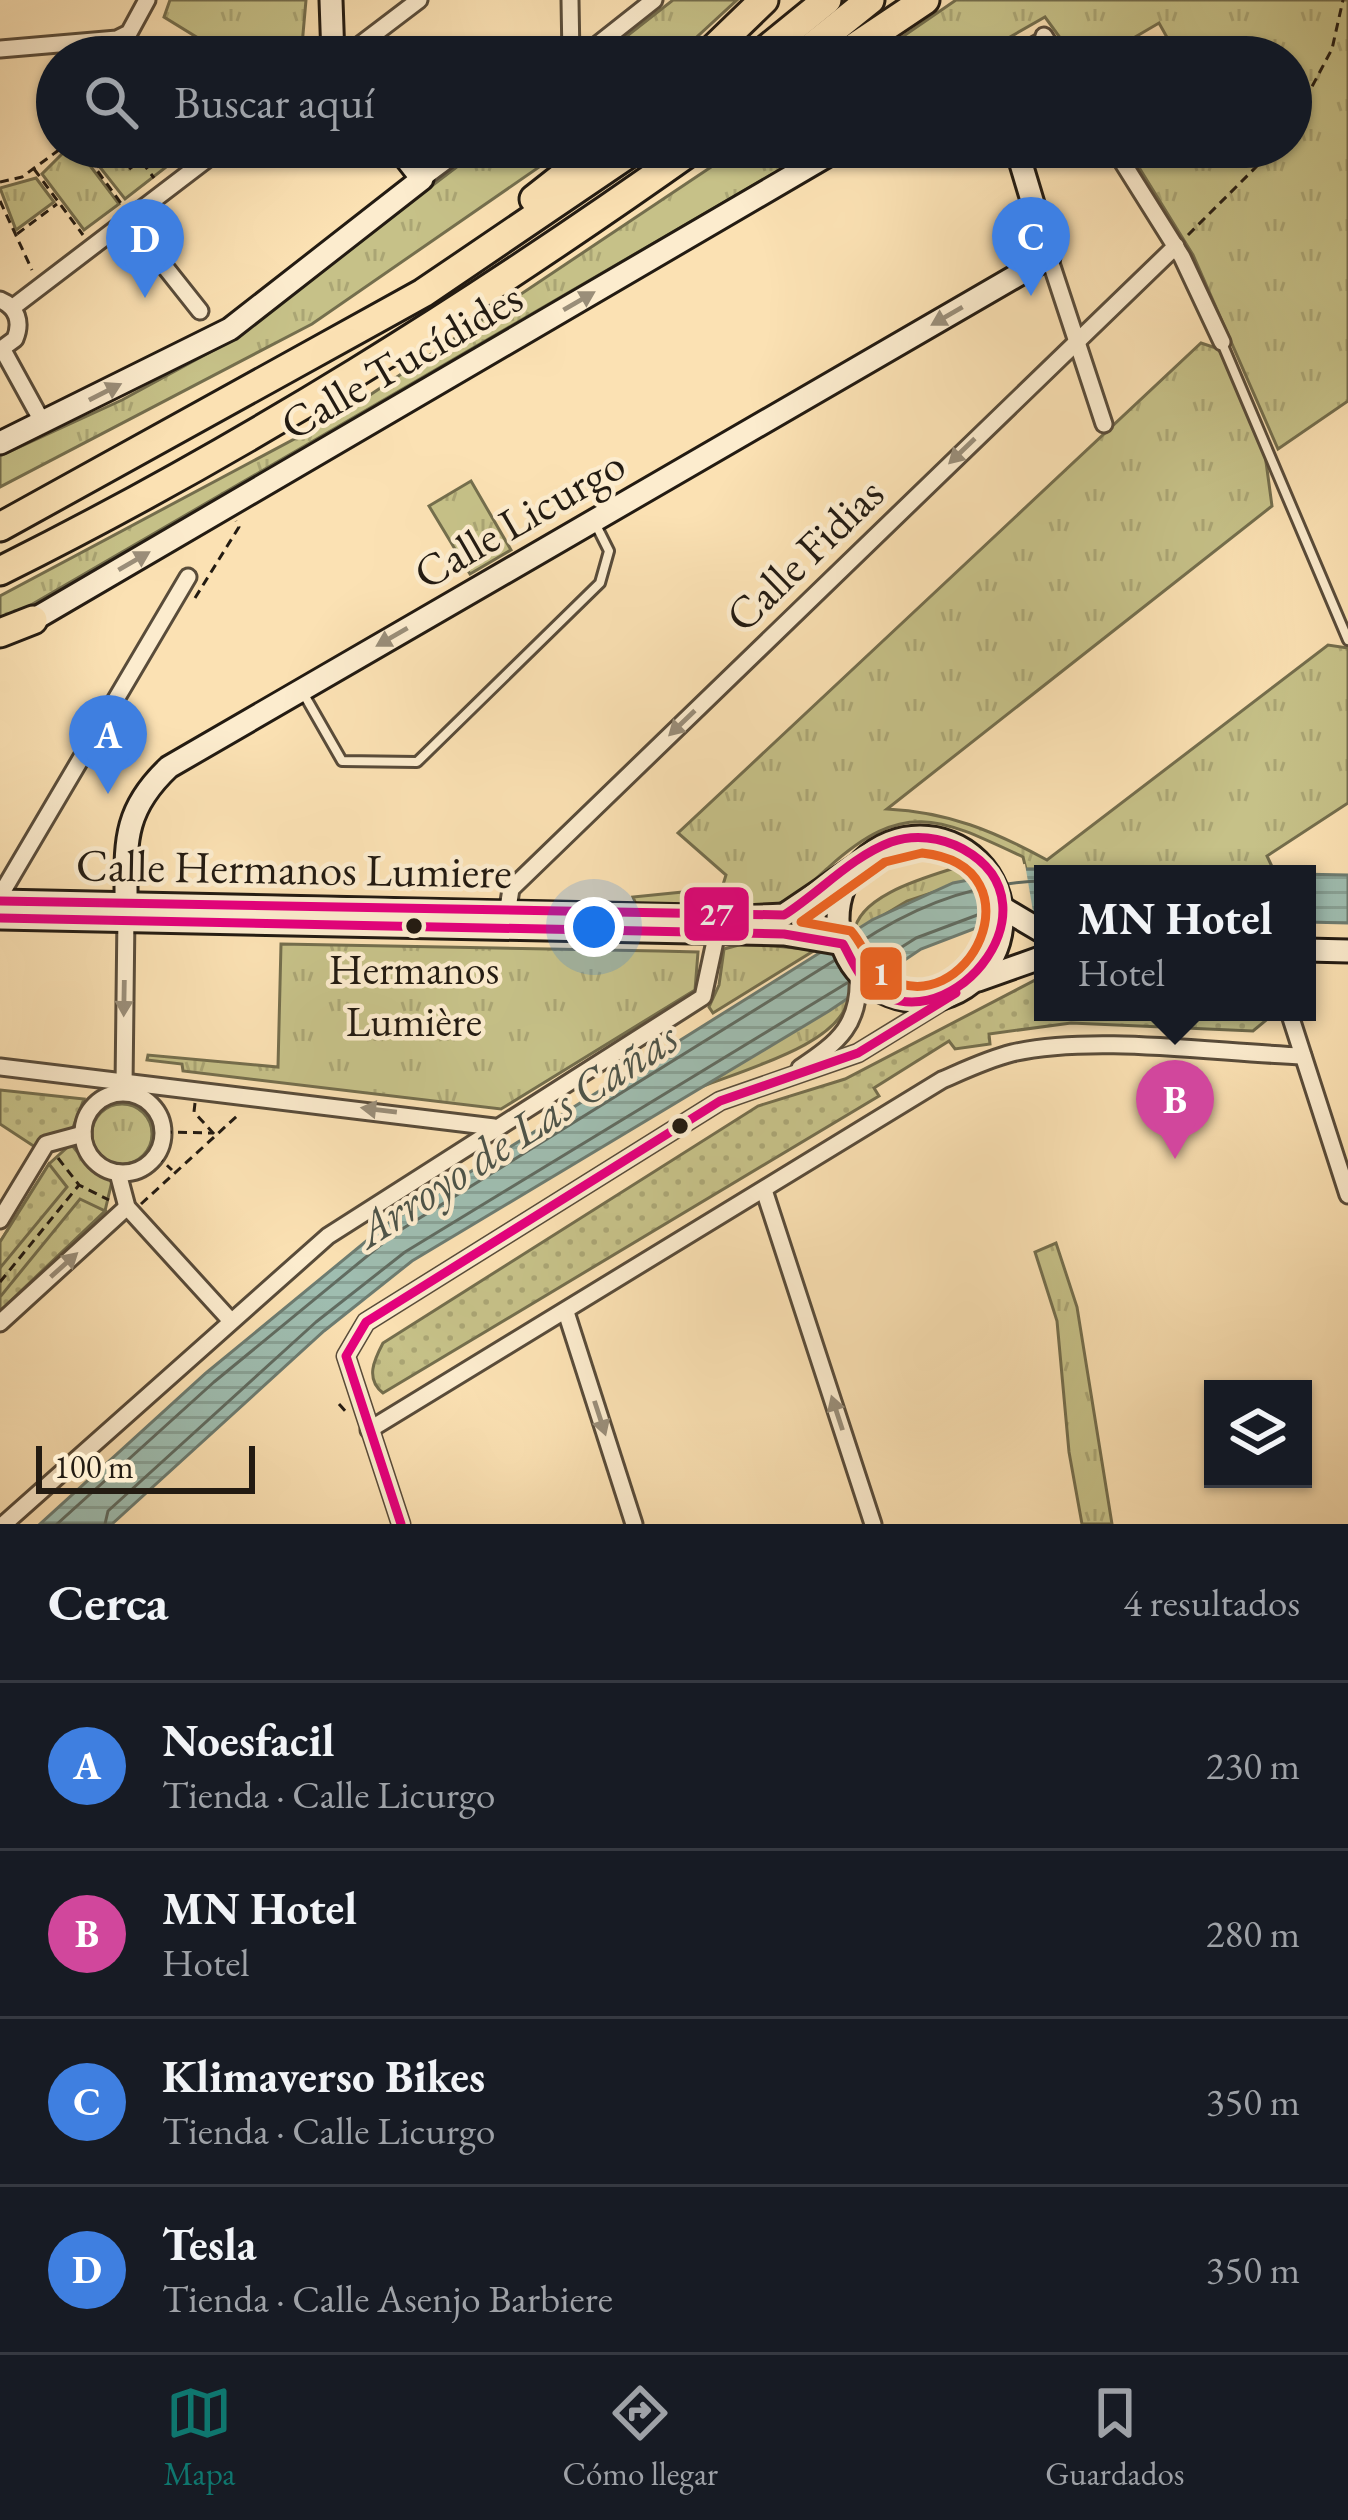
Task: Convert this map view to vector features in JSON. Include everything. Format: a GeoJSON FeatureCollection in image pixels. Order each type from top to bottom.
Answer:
{"type":"FeatureCollection","features":[{"type":"Feature","properties":{"kind":"highway"},"geometry":{"type":"LineString","coordinates":[[727,36],[764,0]]}},
{"type":"Feature","properties":{"kind":"highway"},"geometry":{"type":"LineString","coordinates":[[783,36],[827,0]]}},
{"type":"Feature","properties":{"kind":"highway"},"geometry":{"type":"LineString","coordinates":[[825,36],[870,0]]}},
{"type":"Feature","properties":{"kind":"highway"},"geometry":{"type":"LineString","coordinates":[[871,36],[925,0]]}},
{"type":"Feature","properties":{"kind":"highway"},"geometry":{"type":"LineString","coordinates":[[337,344],[572,168]]}},
{"type":"Feature","properties":{"kind":"highway"},"geometry":{"type":"LineString","coordinates":[[0,527],[337,344],[482,255],[608,168]]}},
{"type":"Feature","properties":{"kind":"highway"},"geometry":{"type":"LineString","coordinates":[[0,571],[259,434],[395,352],[665,168]]}},
{"type":"Feature","properties":{"kind":"highway"},"geometry":{"type":"LineString","coordinates":[[0,637],[32,620]]}},
{"type":"Feature","properties":{"kind":"main road"},"geometry":{"type":"LineString","coordinates":[[331,0],[332,36]]}},
{"type":"Feature","properties":{"kind":"main road"},"geometry":{"type":"LineString","coordinates":[[0,443],[230,329],[422,179],[413,168]]}},
{"type":"Feature","properties":{"kind":"main road","name":"Calle Tucídides"},"geometry":{"type":"LineString","coordinates":[[32,620],[806,168]]}},
{"type":"Feature","properties":{"kind":"main road"},"geometry":{"type":"LineString","coordinates":[[1022,168],[1048,257]]}},
{"type":"Feature","properties":{"kind":"main road","name":"Calle Licurgo"},"geometry":{"type":"LineString","coordinates":[[126,913],[127,824],[144,791],[169,767],[1048,257]]}},
{"type":"Feature","properties":{"kind":"main road"},"geometry":{"type":"LineString","coordinates":[[1034,928],[1007,916],[980,861],[956,844],[918,838],[889,843],[858,865],[839,904],[838,940],[863,984],[920,1002],[1034,960]]}},
{"type":"Feature","properties":{"kind":"main road","name":"Calle Hermanos Lumiere"},"geometry":{"type":"LineString","coordinates":[[3,912],[507,920],[784,915],[858,865]]}},
{"type":"Feature","properties":{"kind":"main road"},"geometry":{"type":"LineString","coordinates":[[967,986],[997,950],[1007,916]]}},
{"type":"Feature","properties":{"kind":"main road","name":"Calle Hermanos Lumiere"},"geometry":{"type":"LineString","coordinates":[[507,920],[838,940]]}},
{"type":"Feature","properties":{"kind":"main road"},"geometry":{"type":"LineString","coordinates":[[1316,950],[1348,951]]}},
{"type":"Feature","properties":{"kind":"street"},"geometry":{"type":"LineString","coordinates":[[123,36],[147,0]]}},
{"type":"Feature","properties":{"kind":"street"},"geometry":{"type":"LineString","coordinates":[[372,36],[419,0]]}},
{"type":"Feature","properties":{"kind":"street"},"geometry":{"type":"LineString","coordinates":[[570,0],[571,36]]}},
{"type":"Feature","properties":{"kind":"street"},"geometry":{"type":"LineString","coordinates":[[609,36],[654,0]]}},
{"type":"Feature","properties":{"kind":"street"},"geometry":{"type":"LineString","coordinates":[[0,49],[36,46]]}},
{"type":"Feature","properties":{"kind":"street"},"geometry":{"type":"LineString","coordinates":[[43,423],[1,350],[18,331],[6,304],[40,286],[195,168]]}},
{"type":"Feature","properties":{"kind":"street"},"geometry":{"type":"LineString","coordinates":[[422,179],[437,168]]}},
{"type":"Feature","properties":{"kind":"street"},"geometry":{"type":"LineString","coordinates":[[1126,168],[1176,246],[1222,341]]}},
{"type":"Feature","properties":{"kind":"street"},"geometry":{"type":"LineString","coordinates":[[127,219],[200,310]]}},
{"type":"Feature","properties":{"kind":"street","name":"Calle Fidias"},"geometry":{"type":"LineString","coordinates":[[507,920],[512,889],[1176,246]]}},
{"type":"Feature","properties":{"kind":"street"},"geometry":{"type":"LineString","coordinates":[[1048,257],[1104,424]]}},
{"type":"Feature","properties":{"kind":"street"},"geometry":{"type":"LineString","coordinates":[[3,912],[184,583]]}},
{"type":"Feature","properties":{"kind":"street"},"geometry":{"type":"LineString","coordinates":[[124,1087],[126,913]]}},
{"type":"Feature","properties":{"kind":"street"},"geometry":{"type":"LineString","coordinates":[[4,1524],[328,1236],[703,997],[717,932]]}},
{"type":"Feature","properties":{"kind":"street"},"geometry":{"type":"LineString","coordinates":[[792,1072],[851,1028],[863,984]]}},
{"type":"Feature","properties":{"kind":"street"},"geometry":{"type":"LineString","coordinates":[[401,1524],[346,1356],[366,1322],[720,1101],[792,1072],[858,1053],[967,986]]}},
{"type":"Feature","properties":{"kind":"street"},"geometry":{"type":"LineString","coordinates":[[1292,1021],[1348,1195]]}},
{"type":"Feature","properties":{"kind":"street"},"geometry":{"type":"LineString","coordinates":[[369,1430],[942,1080],[1010,1053],[1078,1046],[1303,1056]]}},
{"type":"Feature","properties":{"kind":"street"},"geometry":{"type":"LineString","coordinates":[[0,1067],[124,1087],[196,1090],[494,1126]]}},
{"type":"Feature","properties":{"kind":"street"},"geometry":{"type":"LineString","coordinates":[[124,1087],[147,1101],[163,1132],[156,1155],[140,1169],[118,1173],[97,1164],[83,1134],[91,1109],[124,1087]]}},
{"type":"Feature","properties":{"kind":"street"},"geometry":{"type":"LineString","coordinates":[[0,1220],[53,1139],[83,1134]]}},
{"type":"Feature","properties":{"kind":"street"},"geometry":{"type":"LineString","coordinates":[[118,1173],[127,1205],[231,1321]]}},
{"type":"Feature","properties":{"kind":"street"},"geometry":{"type":"LineString","coordinates":[[764,1190],[873,1524]]}},
{"type":"Feature","properties":{"kind":"street"},"geometry":{"type":"LineString","coordinates":[[0,1323],[127,1205]]}},
{"type":"Feature","properties":{"kind":"street"},"geometry":{"type":"LineString","coordinates":[[566,1312],[634,1524]]}},
{"type":"Feature","properties":{"kind":"lane"},"geometry":{"type":"LineString","coordinates":[[1222,341],[1348,640]]}},
{"type":"Feature","properties":{"kind":"lane"},"geometry":{"type":"LineString","coordinates":[[301,690],[342,761],[417,762],[600,583],[609,550],[593,520]]}},
{"type":"Feature","properties":{"kind":"path"},"geometry":{"type":"LineString","coordinates":[[1312,87],[1332,49],[1343,0]]}},
{"type":"Feature","properties":{"kind":"path"},"geometry":{"type":"LineString","coordinates":[[96,168],[122,201],[127,219]]}},
{"type":"Feature","properties":{"kind":"path"},"geometry":{"type":"LineString","coordinates":[[147,168],[164,191]]}},
{"type":"Feature","properties":{"kind":"path"},"geometry":{"type":"LineString","coordinates":[[1176,246],[1255,168]]}},
{"type":"Feature","properties":{"kind":"path"},"geometry":{"type":"LineString","coordinates":[[0,182],[34,169],[92,247]]}},
{"type":"Feature","properties":{"kind":"path"},"geometry":{"type":"LineString","coordinates":[[0,201],[40,286]]}},
{"type":"Feature","properties":{"kind":"path"},"geometry":{"type":"LineString","coordinates":[[16,235],[59,202]]}},
{"type":"Feature","properties":{"kind":"path"},"geometry":{"type":"LineString","coordinates":[[184,583],[197,599],[239,526],[229,506]]}},
{"type":"Feature","properties":{"kind":"path"},"geometry":{"type":"LineString","coordinates":[[196,1090],[194,1112],[215,1134]]}},
{"type":"Feature","properties":{"kind":"path"},"geometry":{"type":"LineString","coordinates":[[53,1139],[57,1156],[79,1185],[127,1205],[175,1173],[236,1116]]}},
{"type":"Feature","properties":{"kind":"path"},"geometry":{"type":"LineString","coordinates":[[163,1132],[215,1134]]}},
{"type":"Feature","properties":{"kind":"path"},"geometry":{"type":"LineString","coordinates":[[156,1155],[175,1173]]}},
{"type":"Feature","properties":{"kind":"path"},"geometry":{"type":"LineString","coordinates":[[0,1282],[79,1185]]}},
{"type":"Feature","properties":{"kind":"path"},"geometry":{"type":"LineString","coordinates":[[339,1404],[347,1412]]}},
{"type":"Feature","properties":{"kind":"green space"},"geometry":{"type":"Polygon","coordinates":[[[170,0],[306,0],[303,36],[195,36],[164,17],[170,0]]]}},
{"type":"Feature","properties":{"kind":"green space"},"geometry":{"type":"Polygon","coordinates":[[[673,0],[737,0],[698,36],[627,36],[673,0]]]}},
{"type":"Feature","properties":{"kind":"green space"},"geometry":{"type":"Polygon","coordinates":[[[956,0],[1348,0],[1348,401],[1278,449],[1193,255],[1139,168],[1312,168],[1312,36],[1166,36],[1159,23],[1137,36],[1059,36],[1045,17],[1012,36],[904,36],[956,0]]]}},
{"type":"Feature","properties":{"kind":"green space"},"geometry":{"type":"Polygon","coordinates":[[[48,168],[92,168],[119,204],[84,230],[42,174],[48,168]]]}},
{"type":"Feature","properties":{"kind":"green space"},"geometry":{"type":"Polygon","coordinates":[[[101,168],[165,168],[125,199],[101,168]]]}},
{"type":"Feature","properties":{"kind":"green space"},"geometry":{"type":"Polygon","coordinates":[[[455,168],[538,168],[312,324],[0,487],[0,456],[122,400],[221,346],[455,168]]]}},
{"type":"Feature","properties":{"kind":"green space"},"geometry":{"type":"Polygon","coordinates":[[[710,168],[783,168],[0,623],[0,596],[343,413],[710,168]]]}},
{"type":"Feature","properties":{"kind":"green space"},"geometry":{"type":"Polygon","coordinates":[[[36,178],[54,202],[16,230],[0,188],[36,178]]]}},
{"type":"Feature","properties":{"kind":"green space"},"geometry":{"type":"Polygon","coordinates":[[[1201,343],[1219,349],[1264,447],[1272,506],[887,809],[970,825],[1047,860],[1328,645],[1348,648],[1348,803],[1267,856],[1271,865],[1034,865],[1034,869],[1026,869],[1023,857],[968,833],[945,825],[902,823],[856,845],[798,893],[777,904],[725,908],[636,904],[633,897],[722,888],[726,875],[678,833],[1201,343]]]}},
{"type":"Feature","properties":{"kind":"green space"},"geometry":{"type":"Polygon","coordinates":[[[471,481],[511,550],[470,574],[429,506],[471,481]]]}},
{"type":"Feature","properties":{"kind":"green space"},"geometry":{"type":"Polygon","coordinates":[[[958,867],[976,878],[907,901],[854,933],[858,920],[880,898],[958,867]]]}},
{"type":"Feature","properties":{"kind":"green space"},"geometry":{"type":"Polygon","coordinates":[[[746,943],[815,950],[713,1013],[709,1007],[719,985],[724,949],[746,943]]]}},
{"type":"Feature","properties":{"kind":"green space"},"geometry":{"type":"Polygon","coordinates":[[[281,944],[698,952],[695,990],[501,1109],[183,1071],[182,1064],[147,1060],[148,1055],[278,1067],[281,944]]]}},
{"type":"Feature","properties":{"kind":"green space"},"geometry":{"type":"Polygon","coordinates":[[[1034,981],[1034,1021],[1265,1021],[1253,1031],[1071,1023],[989,1034],[990,1044],[955,1049],[949,1041],[874,1088],[879,1096],[383,1393],[377,1388],[373,1369],[383,1343],[758,1106],[845,1079],[1034,981]]]}},
{"type":"Feature","properties":{"kind":"green space"},"geometry":{"type":"Polygon","coordinates":[[[848,997],[842,1014],[808,1043],[694,1090],[848,997]]]}},
{"type":"Feature","properties":{"kind":"green space"},"geometry":{"type":"Polygon","coordinates":[[[0,1090],[84,1099],[72,1130],[41,1137],[35,1147],[0,1124],[0,1090]]]}},
{"type":"Feature","properties":{"kind":"green space"},"geometry":{"type":"Polygon","coordinates":[[[122,1104],[143,1113],[152,1134],[143,1155],[122,1164],[101,1155],[92,1134],[101,1113],[122,1104]]]}},
{"type":"Feature","properties":{"kind":"green space"},"geometry":{"type":"Polygon","coordinates":[[[71,1144],[91,1169],[112,1181],[105,1211],[0,1311],[0,1242],[49,1164],[71,1144]]]}},
{"type":"Feature","properties":{"kind":"green space"},"geometry":{"type":"Polygon","coordinates":[[[49,1164],[67,1187],[0,1268],[0,1242],[49,1164]]]}},
{"type":"Feature","properties":{"kind":"green space"},"geometry":{"type":"Polygon","coordinates":[[[80,1199],[105,1211],[0,1311],[0,1297],[80,1199]]]}},
{"type":"Feature","properties":{"kind":"green space"},"geometry":{"type":"Polygon","coordinates":[[[1056,1243],[1077,1307],[1112,1524],[1082,1524],[1069,1452],[1057,1321],[1035,1252],[1056,1243]]]}},
{"type":"Feature","properties":{"kind":"water"},"geometry":{"type":"Polygon","coordinates":[[[1034,869],[1034,918],[989,923],[921,949],[829,1011],[412,1261],[324,1331],[112,1524],[40,1524],[206,1373],[387,1224],[872,920],[953,883],[1034,869]]]}},
{"type":"Feature","properties":{"kind":"water"},"geometry":{"type":"Polygon","coordinates":[[[1316,874],[1348,875],[1348,923],[1316,922],[1316,874]]]}},
{"type":"Feature","properties":{"kind":"pier"},"geometry":{"type":"Polygon","coordinates":[[[1025,864],[1034,917],[989,923],[971,872],[1025,864]]]}},
{"type":"Feature","properties":{"kind":"transit line","name":"27"},"geometry":{"type":"LineString","coordinates":[[0,901],[784,915],[862,856],[891,842],[927,838],[963,849],[992,874],[1003,904],[998,936],[982,964],[958,987],[928,1000],[897,1000],[867,983],[843,944],[784,934],[0,918]]}},
{"type":"Feature","properties":{"kind":"transit line","name":"1"},"geometry":{"type":"LineString","coordinates":[[922,853],[959,864],[980,885],[986,911],[980,939],[965,963],[942,981],[915,986],[884,976],[851,931],[801,922],[885,862],[922,853]]}},
{"type":"Feature","properties":{"kind":"transit line","name":"27"},"geometry":{"type":"LineString","coordinates":[[401,1524],[346,1356],[366,1322],[720,1101],[858,1053],[956,993]]}},
{"type":"Feature","properties":{"kind":"place","name":"Klimaverso Bikes"},"geometry":{"type":"Point","coordinates":[1031,296]}},
{"type":"Feature","properties":{"kind":"place","name":"Tesla"},"geometry":{"type":"Point","coordinates":[145,298]}},
{"type":"Feature","properties":{"kind":"place","name":"Noesfacil"},"geometry":{"type":"Point","coordinates":[108,794]}},
{"type":"Feature","properties":{"kind":"place","name":"Hermanos Lumière"},"geometry":{"type":"Point","coordinates":[414,926]}},
{"type":"Feature","properties":{"kind":"place","name":"MN Hotel"},"geometry":{"type":"Point","coordinates":[1175,1159]}},
{"type":"Feature","properties":{"kind":"water label","name":"Arroyo de Las Cañas"},"geometry":{"type":"Point","coordinates":[516,1133]}}]}
